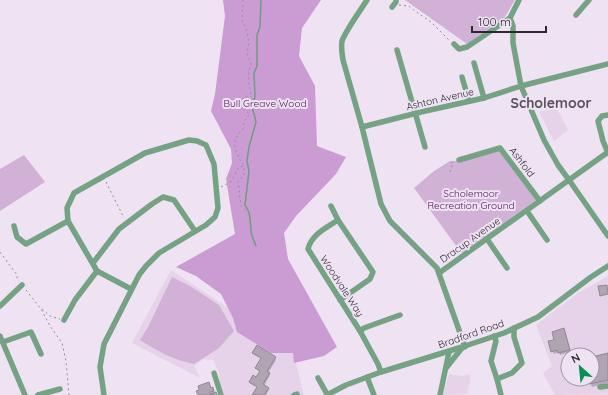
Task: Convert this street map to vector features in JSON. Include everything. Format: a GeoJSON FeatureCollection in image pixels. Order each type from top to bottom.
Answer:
{"type":"FeatureCollection","features":[{"type":"Feature","properties":{"kind":"street"},"geometry":{"type":"LineString","coordinates":[[367,0],[342,41],[343,60],[362,127],[381,204],[390,221],[437,268],[464,347],[445,369]]}},
{"type":"Feature","properties":{"kind":"street"},"geometry":{"type":"LineString","coordinates":[[576,15],[589,0]]}},
{"type":"Feature","properties":{"kind":"street"},"geometry":{"type":"LineString","coordinates":[[392,7],[396,1]]}},
{"type":"Feature","properties":{"kind":"street"},"geometry":{"type":"LineString","coordinates":[[454,44],[459,49],[467,47],[510,18],[516,2]]}},
{"type":"Feature","properties":{"kind":"street"},"geometry":{"type":"LineString","coordinates":[[510,18],[513,26],[513,44],[521,86],[544,140],[558,165],[608,236]]}},
{"type":"Feature","properties":{"kind":"street"},"geometry":{"type":"LineString","coordinates":[[397,50],[425,147]]}},
{"type":"Feature","properties":{"kind":"street"},"geometry":{"type":"LineString","coordinates":[[474,62],[484,98]]}},
{"type":"Feature","properties":{"kind":"street","name":"Ashton Avenue"},"geometry":{"type":"LineString","coordinates":[[362,127],[414,113],[484,98],[521,86],[608,64]]}},
{"type":"Feature","properties":{"kind":"street"},"geometry":{"type":"LineString","coordinates":[[462,77],[469,101]]}},
{"type":"Feature","properties":{"kind":"street"},"geometry":{"type":"LineString","coordinates":[[608,115],[602,116],[598,121],[602,142],[608,153]]}},
{"type":"Feature","properties":{"kind":"street"},"geometry":{"type":"LineString","coordinates":[[104,395],[100,367],[104,344],[132,289],[146,266],[159,253],[206,225],[215,217],[218,208],[214,164],[206,145],[190,140],[145,153],[74,193],[67,208],[68,221],[97,271],[132,289]]}},
{"type":"Feature","properties":{"kind":"street","name":"Ashfold"},"geometry":{"type":"LineString","coordinates":[[459,160],[500,148],[540,201]]}},
{"type":"Feature","properties":{"kind":"street","name":"Dracup Avenue"},"geometry":{"type":"LineString","coordinates":[[439,273],[608,153]]}},
{"type":"Feature","properties":{"kind":"street"},"geometry":{"type":"LineString","coordinates":[[93,263],[110,238],[119,229],[163,197],[174,200],[195,231]]}},
{"type":"Feature","properties":{"kind":"street"},"geometry":{"type":"LineString","coordinates":[[331,206],[338,220],[372,272],[370,279],[340,300]]}},
{"type":"Feature","properties":{"kind":"street"},"geometry":{"type":"LineString","coordinates":[[527,211],[546,240]]}},
{"type":"Feature","properties":{"kind":"street","name":"Woodvale Way"},"geometry":{"type":"LineString","coordinates":[[338,220],[316,235],[310,241],[308,249],[360,331],[381,372]]}},
{"type":"Feature","properties":{"kind":"street"},"geometry":{"type":"LineString","coordinates":[[14,226],[17,237],[26,244],[68,221]]}},
{"type":"Feature","properties":{"kind":"street"},"geometry":{"type":"LineString","coordinates":[[487,239],[507,268]]}},
{"type":"Feature","properties":{"kind":"street","name":"Bradford Road"},"geometry":{"type":"LineString","coordinates":[[327,395],[346,385],[367,377],[464,347],[538,317],[608,266]]}},
{"type":"Feature","properties":{"kind":"street"},"geometry":{"type":"LineString","coordinates":[[64,320],[75,300],[97,271]]}},
{"type":"Feature","properties":{"kind":"street"},"geometry":{"type":"LineString","coordinates":[[0,306],[22,285]]}},
{"type":"Feature","properties":{"kind":"street"},"geometry":{"type":"LineString","coordinates":[[360,331],[364,328],[400,315]]}},
{"type":"Feature","properties":{"kind":"street"},"geometry":{"type":"LineString","coordinates":[[497,378],[512,373],[522,363],[514,337],[514,328]]}},
{"type":"Feature","properties":{"kind":"street"},"geometry":{"type":"LineString","coordinates":[[3,342],[31,332],[41,354]]}},
{"type":"Feature","properties":{"kind":"street"},"geometry":{"type":"LineString","coordinates":[[0,336],[25,395]]}},
{"type":"Feature","properties":{"kind":"street"},"geometry":{"type":"LineString","coordinates":[[494,336],[496,341],[492,361],[501,395]]}},
{"type":"Feature","properties":{"kind":"street"},"geometry":{"type":"LineString","coordinates":[[440,395],[449,352]]}},
{"type":"Feature","properties":{"kind":"street"},"geometry":{"type":"LineString","coordinates":[[214,373],[221,395]]}},
{"type":"Feature","properties":{"kind":"street"},"geometry":{"type":"LineString","coordinates":[[367,377],[374,395]]}},
{"type":"Feature","properties":{"kind":"street"},"geometry":{"type":"LineString","coordinates":[[318,378],[327,395]]}},
{"type":"Feature","properties":{"kind":"street"},"geometry":{"type":"LineString","coordinates":[[600,387],[608,386]]}},
{"type":"Feature","properties":{"kind":"street"},"geometry":{"type":"LineString","coordinates":[[38,395],[60,389]]}},
{"type":"Feature","properties":{"kind":"path"},"geometry":{"type":"LineString","coordinates":[[243,0],[242,20],[247,31],[249,43],[247,54],[251,63],[247,75],[251,92],[244,99],[249,106],[247,112],[250,114],[244,121],[243,129],[238,134],[234,144],[239,158],[244,166],[244,175],[238,181],[241,206],[246,211]]}},
{"type":"Feature","properties":{"kind":"path"},"geometry":{"type":"LineString","coordinates":[[396,1],[400,6],[409,6],[431,22],[454,44]]}},
{"type":"Feature","properties":{"kind":"path"},"geometry":{"type":"LineString","coordinates":[[450,172],[452,166],[451,163],[459,160]]}},
{"type":"Feature","properties":{"kind":"path"},"geometry":{"type":"LineString","coordinates":[[217,190],[231,182],[239,167],[244,166]]}},
{"type":"Feature","properties":{"kind":"path"},"geometry":{"type":"LineString","coordinates":[[103,176],[127,223]]}},
{"type":"Feature","properties":{"kind":"path"},"geometry":{"type":"LineString","coordinates":[[0,252],[17,275],[17,278],[22,285],[41,309],[50,326],[62,343],[65,354],[69,395]]}},
{"type":"Feature","properties":{"kind":"path"},"geometry":{"type":"LineString","coordinates":[[41,309],[50,316],[64,320]]}},
{"type":"Feature","properties":{"kind":"shaded area"},"geometry":{"type":"Polygon","coordinates":[[[556,107],[568,130],[554,141],[539,112],[556,107]]]}},
{"type":"Feature","properties":{"kind":"shaded area"},"geometry":{"type":"Polygon","coordinates":[[[171,270],[293,351],[304,395],[221,395],[219,373],[213,360],[204,359],[194,366],[200,378],[132,343],[171,270]]]}},
{"type":"Feature","properties":{"kind":"shaded area"},"geometry":{"type":"Polygon","coordinates":[[[608,276],[608,394],[555,395],[543,373],[552,366],[536,325],[578,293],[608,276]]]}},
{"type":"Feature","properties":{"kind":"shaded area"},"geometry":{"type":"Polygon","coordinates":[[[449,374],[462,376],[470,374],[467,394],[443,395],[449,374]]]}},
{"type":"Feature","properties":{"kind":"green space","name":"Bull Greave Wood"},"geometry":{"type":"Polygon","coordinates":[[[223,0],[321,0],[302,28],[299,56],[315,86],[317,146],[346,157],[336,174],[296,216],[284,233],[288,259],[337,347],[324,356],[294,363],[293,353],[271,353],[237,332],[233,318],[221,294],[196,276],[176,267],[235,234],[226,179],[232,163],[231,149],[211,111],[215,94],[225,16],[223,0]]]}},
{"type":"Feature","properties":{"kind":"green space"},"geometry":{"type":"Polygon","coordinates":[[[405,0],[515,0],[505,17],[467,44],[405,0]]]}},
{"type":"Feature","properties":{"kind":"green space","name":"Scholemoor Recreation Ground"},"geometry":{"type":"Polygon","coordinates":[[[500,149],[537,199],[462,254],[414,188],[434,171],[450,161],[459,161],[500,149]]]}},
{"type":"Feature","properties":{"kind":"green space"},"geometry":{"type":"Polygon","coordinates":[[[24,155],[45,182],[0,211],[0,169],[24,155]]]}},
{"type":"Feature","properties":{"kind":"green space"},"geometry":{"type":"Polygon","coordinates":[[[172,277],[190,286],[219,305],[234,331],[219,348],[194,364],[166,355],[140,340],[148,327],[172,277]]]}},
{"type":"Feature","properties":{"kind":"building"},"geometry":{"type":"Polygon","coordinates":[[[607,285],[608,294],[600,296],[598,286],[607,285]]]}},
{"type":"Feature","properties":{"kind":"building"},"geometry":{"type":"Polygon","coordinates":[[[564,328],[569,347],[560,347],[560,352],[558,353],[557,350],[551,352],[548,341],[554,340],[552,332],[564,328]]]}},
{"type":"Feature","properties":{"kind":"building"},"geometry":{"type":"Polygon","coordinates":[[[257,345],[276,357],[267,371],[270,373],[263,384],[269,388],[264,395],[252,395],[257,387],[249,382],[253,375],[256,377],[260,371],[255,368],[261,358],[252,353],[257,345]]]}},
{"type":"Feature","properties":{"kind":"building"},"geometry":{"type":"Polygon","coordinates":[[[608,353],[608,380],[600,382],[600,355],[608,353]]]}},
{"type":"Feature","properties":{"kind":"building"},"geometry":{"type":"Polygon","coordinates":[[[209,382],[214,391],[210,392],[210,394],[216,392],[217,395],[198,395],[196,391],[199,390],[198,386],[209,382]]]}},
{"type":"Feature","properties":{"kind":"waterway"},"geometry":{"type":"LineString","coordinates":[[256,246],[252,234],[249,214],[245,205],[249,171],[247,161],[256,122],[251,102],[255,98],[254,73],[257,66],[257,35],[260,27],[261,0]]}},
{"type":"Feature","properties":{"kind":"district","name":"Scholemoor"},"geometry":{"type":"Point","coordinates":[551,103]}}]}
